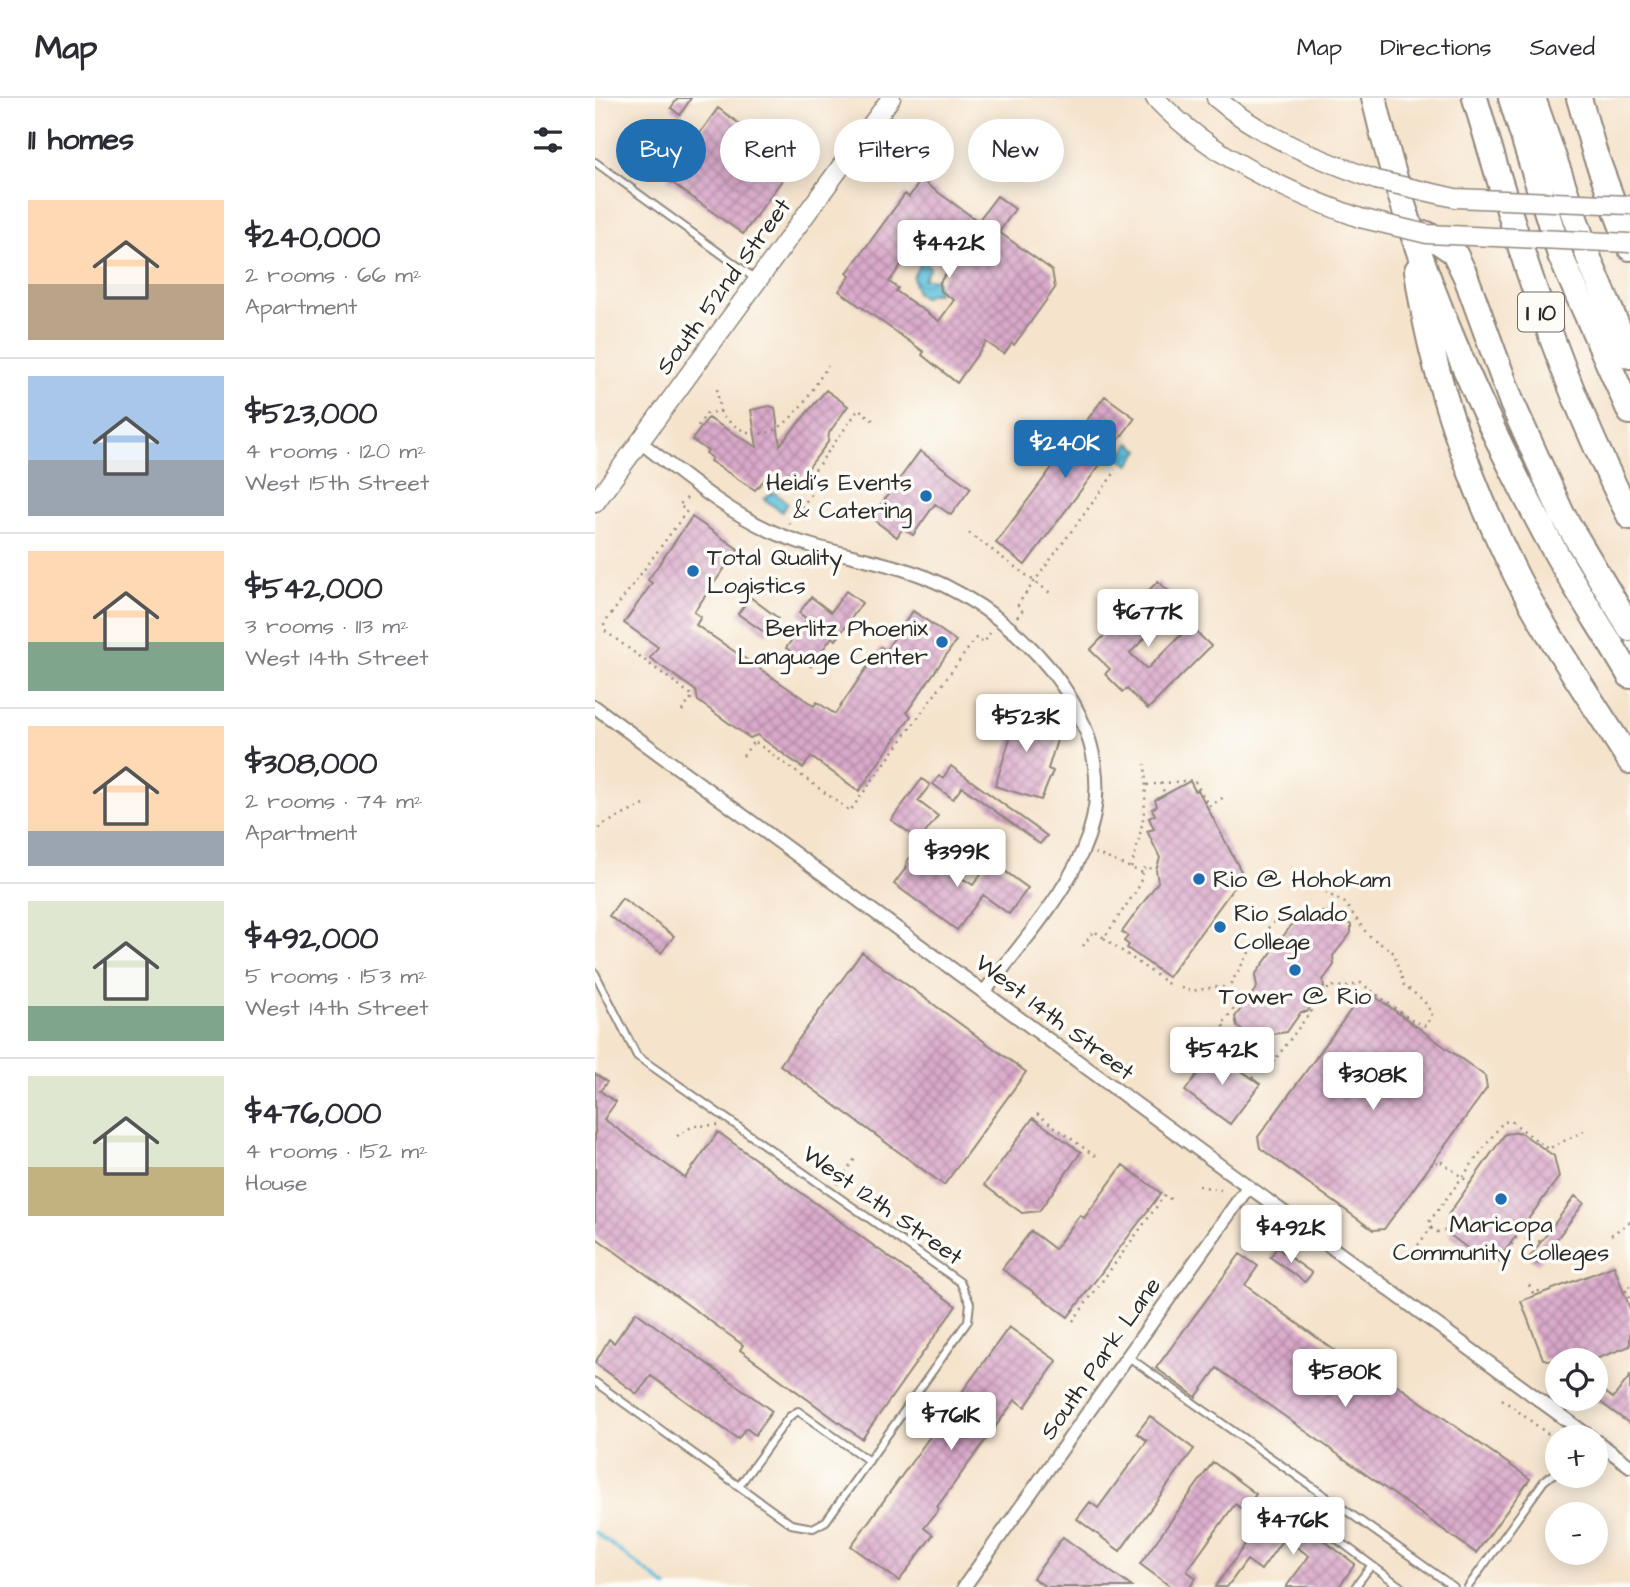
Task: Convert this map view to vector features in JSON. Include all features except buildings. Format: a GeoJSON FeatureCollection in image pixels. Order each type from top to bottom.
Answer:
{"type":"FeatureCollection","features":[{"type":"Feature","properties":{"kind":"highway"},"geometry":{"type":"LineString","coordinates":[[1374,98],[1387,155],[1420,234],[1469,377],[1548,539],[1630,676]]}},
{"type":"Feature","properties":{"kind":"highway","name":"I 10"},"geometry":{"type":"LineString","coordinates":[[1475,98],[1551,342],[1630,517]]}},
{"type":"Feature","properties":{"kind":"highway"},"geometry":{"type":"LineString","coordinates":[[1511,98],[1560,255],[1630,412]]}},
{"type":"Feature","properties":{"kind":"highway"},"geometry":{"type":"LineString","coordinates":[[1533,98],[1591,264],[1630,356]]}},
{"type":"Feature","properties":{"kind":"highway"},"geometry":{"type":"LineString","coordinates":[[1579,98],[1595,154],[1630,245]]}},
{"type":"Feature","properties":{"kind":"highway"},"geometry":{"type":"LineString","coordinates":[[1420,234],[1454,253],[1466,277],[1512,403],[1562,514],[1630,628]]}},
{"type":"Feature","properties":{"kind":"highway"},"geometry":{"type":"LineString","coordinates":[[1420,234],[1423,316],[1452,419],[1518,578],[1551,638],[1630,761]]}},
{"type":"Feature","properties":{"kind":"main road","name":"South 52nd Street"},"geometry":{"type":"LineString","coordinates":[[595,503],[891,98]]}},
{"type":"Feature","properties":{"kind":"main road"},"geometry":{"type":"LineString","coordinates":[[1155,98],[1216,150],[1318,203],[1360,218],[1420,234],[1630,245]]}},
{"type":"Feature","properties":{"kind":"main road"},"geometry":{"type":"LineString","coordinates":[[1216,98],[1255,126],[1295,147],[1376,180],[1455,198],[1630,205]]}},
{"type":"Feature","properties":{"kind":"street"},"geometry":{"type":"LineString","coordinates":[[640,442],[709,495],[759,525],[791,540],[882,562],[927,578],[961,595],[1008,627],[1052,668],[1071,695],[1091,745],[1094,770],[1091,826],[1082,852],[1069,876],[985,992]]}},
{"type":"Feature","properties":{"kind":"street","name":"West 14th Street"},"geometry":{"type":"LineString","coordinates":[[595,707],[1574,1425]]}},
{"type":"Feature","properties":{"kind":"street","name":"South Park Lane"},"geometry":{"type":"LineString","coordinates":[[964,1587],[1248,1187]]}},
{"type":"Feature","properties":{"kind":"street"},"geometry":{"type":"LineString","coordinates":[[1608,1450],[1630,1466]]}},
{"type":"Feature","properties":{"kind":"lane"},"geometry":{"type":"LineString","coordinates":[[595,162],[758,281]]}},
{"type":"Feature","properties":{"kind":"lane","name":"West 12th Street"},"geometry":{"type":"LineString","coordinates":[[595,973],[637,1056],[960,1282],[971,1303],[968,1321],[826,1521],[813,1528],[791,1524],[595,1382]]}},
{"type":"Feature","properties":{"kind":"lane"},"geometry":{"type":"LineString","coordinates":[[1127,1356],[1454,1587]]}},
{"type":"Feature","properties":{"kind":"lane"},"geometry":{"type":"LineString","coordinates":[[739,1486],[789,1417],[798,1411],[869,1461]]}},
{"type":"Feature","properties":{"kind":"lane"},"geometry":{"type":"LineString","coordinates":[[1468,1587],[1545,1480]]}},
{"type":"Feature","properties":{"kind":"lane"},"geometry":{"type":"LineString","coordinates":[[1306,1516],[1401,1587]]}},
{"type":"Feature","properties":{"kind":"lane"},"geometry":{"type":"LineString","coordinates":[[1356,1587],[1371,1566]]}},
{"type":"Feature","properties":{"kind":"path"},"geometry":{"type":"LineString","coordinates":[[717,389],[722,416],[743,431],[774,430],[788,422],[828,366]]}},
{"type":"Feature","properties":{"kind":"path"},"geometry":{"type":"LineString","coordinates":[[789,524],[813,492],[804,485],[859,409],[876,423]]}},
{"type":"Feature","properties":{"kind":"path"},"geometry":{"type":"LineString","coordinates":[[698,426],[707,413],[720,411]]}},
{"type":"Feature","properties":{"kind":"path"},"geometry":{"type":"LineString","coordinates":[[1017,617],[1022,611],[1018,605],[1115,471]]}},
{"type":"Feature","properties":{"kind":"path"},"geometry":{"type":"LineString","coordinates":[[682,711],[693,695],[605,631],[604,624],[687,511],[679,505],[689,496]]}},
{"type":"Feature","properties":{"kind":"path"},"geometry":{"type":"LineString","coordinates":[[969,533],[1053,595]]}},
{"type":"Feature","properties":{"kind":"path"},"geometry":{"type":"LineString","coordinates":[[743,757],[754,741],[850,811],[977,638],[984,643],[990,633]]}},
{"type":"Feature","properties":{"kind":"path"},"geometry":{"type":"LineString","coordinates":[[1131,868],[1143,828],[1147,785],[1145,764]]}},
{"type":"Feature","properties":{"kind":"path"},"geometry":{"type":"LineString","coordinates":[[1147,785],[1194,780],[1209,806],[1226,796]]}},
{"type":"Feature","properties":{"kind":"path"},"geometry":{"type":"LineString","coordinates":[[1160,783],[1165,794]]}},
{"type":"Feature","properties":{"kind":"path"},"geometry":{"type":"LineString","coordinates":[[595,834],[602,825],[644,805]]}},
{"type":"Feature","properties":{"kind":"path"},"geometry":{"type":"LineString","coordinates":[[1095,853],[1143,873]]}},
{"type":"Feature","properties":{"kind":"path"},"geometry":{"type":"LineString","coordinates":[[1104,938],[1138,888],[1145,867],[1156,870]]}},
{"type":"Feature","properties":{"kind":"path"},"geometry":{"type":"LineString","coordinates":[[1252,1079],[1261,1066],[1271,1065],[1330,986],[1345,987],[1361,983],[1411,1020],[1426,1026],[1431,1014],[1424,1000],[1404,985],[1394,953],[1368,936],[1345,903],[1326,893]]}},
{"type":"Feature","properties":{"kind":"path"},"geometry":{"type":"LineString","coordinates":[[1227,990],[1254,944],[1266,938],[1267,929],[1276,920]]}},
{"type":"Feature","properties":{"kind":"path"},"geometry":{"type":"LineString","coordinates":[[1083,946],[1094,931],[1171,986]]}},
{"type":"Feature","properties":{"kind":"path"},"geometry":{"type":"LineString","coordinates":[[1181,988],[1192,991],[1221,986],[1236,996],[1232,1001],[1237,1004],[1222,1025],[1225,1027],[1222,1031]]}},
{"type":"Feature","properties":{"kind":"path"},"geometry":{"type":"LineString","coordinates":[[1037,1114],[1095,1156]]}},
{"type":"Feature","properties":{"kind":"path"},"geometry":{"type":"LineString","coordinates":[[1450,1230],[1437,1232],[1431,1228],[1429,1222],[1506,1121],[1522,1128],[1548,1149],[1584,1131]]}},
{"type":"Feature","properties":{"kind":"path"},"geometry":{"type":"LineString","coordinates":[[677,1136],[693,1126],[721,1125]]}},
{"type":"Feature","properties":{"kind":"path"},"geometry":{"type":"LineString","coordinates":[[835,1186],[857,1156]]}},
{"type":"Feature","properties":{"kind":"path"},"geometry":{"type":"LineString","coordinates":[[1431,1164],[1434,1166],[1439,1160],[1470,1183]]}},
{"type":"Feature","properties":{"kind":"path"},"geometry":{"type":"LineString","coordinates":[[1199,1186],[1221,1190]]}},
{"type":"Feature","properties":{"kind":"path"},"geometry":{"type":"LineString","coordinates":[[1073,1321],[1165,1195],[1173,1200]]}},
{"type":"Feature","properties":{"kind":"path"},"geometry":{"type":"LineString","coordinates":[[1611,1235],[1630,1222]]}},
{"type":"Feature","properties":{"kind":"path"},"geometry":{"type":"LineString","coordinates":[[1418,1245],[1431,1228]]}},
{"type":"Feature","properties":{"kind":"path"},"geometry":{"type":"LineString","coordinates":[[1499,1262],[1520,1234],[1530,1242],[1545,1241]]}},
{"type":"Feature","properties":{"kind":"path"},"geometry":{"type":"LineString","coordinates":[[1529,1285],[1533,1293],[1542,1290]]}},
{"type":"Feature","properties":{"kind":"path"},"geometry":{"type":"LineString","coordinates":[[1630,1286],[1625,1289],[1630,1300]]}},
{"type":"Feature","properties":{"kind":"path"},"geometry":{"type":"LineString","coordinates":[[1502,1399],[1545,1432]]}},
{"type":"Feature","properties":{"kind":"water"},"geometry":{"type":"Polygon","coordinates":[[[923,258],[930,268],[923,279],[936,279],[938,293],[924,298],[916,293],[913,277],[923,258]]]}},
{"type":"Feature","properties":{"kind":"water"},"geometry":{"type":"Polygon","coordinates":[[[1130,443],[1140,450],[1129,465],[1119,458],[1130,443]]]}},
{"type":"Feature","properties":{"kind":"water"},"geometry":{"type":"Polygon","coordinates":[[[773,492],[788,503],[782,512],[764,499],[773,492]]]}},
{"type":"Feature","properties":{"kind":"waterway"},"geometry":{"type":"LineString","coordinates":[[595,1532],[667,1587]]}},
{"type":"Feature","properties":{"kind":"place","name":"Heidi's Events & Catering"},"geometry":{"type":"Point","coordinates":[926,496]}},
{"type":"Feature","properties":{"kind":"place","name":"Total Quality Logistics"},"geometry":{"type":"Point","coordinates":[693,571]}},
{"type":"Feature","properties":{"kind":"place","name":"Berlitz Phoenix Language Center"},"geometry":{"type":"Point","coordinates":[942,642]}},
{"type":"Feature","properties":{"kind":"place","name":"Rio @ Hohokam"},"geometry":{"type":"Point","coordinates":[1199,879]}},
{"type":"Feature","properties":{"kind":"place","name":"Rio Salado College"},"geometry":{"type":"Point","coordinates":[1220,927]}},
{"type":"Feature","properties":{"kind":"place","name":"Tower @ Rio"},"geometry":{"type":"Point","coordinates":[1295,970]}},
{"type":"Feature","properties":{"kind":"place","name":"Maricopa Community Colleges"},"geometry":{"type":"Point","coordinates":[1501,1199]}}]}
